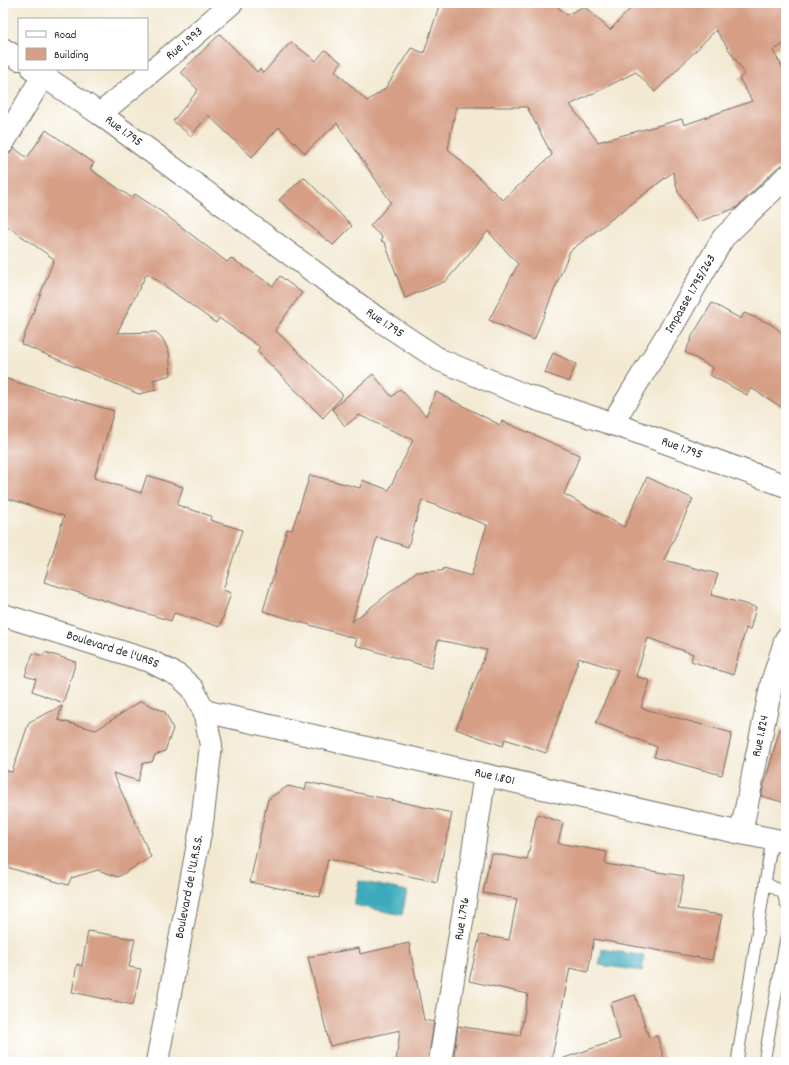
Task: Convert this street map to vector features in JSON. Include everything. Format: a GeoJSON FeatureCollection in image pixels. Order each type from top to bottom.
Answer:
{"type":"FeatureCollection","features":[{"type":"Feature","properties":{"kind":"street","name":"Rue 1.993"},"geometry":{"type":"LineString","coordinates":[[100,114],[232,3]]}},
{"type":"Feature","properties":{"kind":"street"},"geometry":{"type":"LineString","coordinates":[[3,49],[18,59]]}},
{"type":"Feature","properties":{"kind":"street","name":"Rue 1.795"},"geometry":{"type":"LineString","coordinates":[[38,72],[100,114],[378,319],[440,360],[524,395],[612,424],[786,486]]}},
{"type":"Feature","properties":{"kind":"street"},"geometry":{"type":"LineString","coordinates":[[3,143],[38,72]]}},
{"type":"Feature","properties":{"kind":"street","name":"Impasse 1.795/263"},"geometry":{"type":"LineString","coordinates":[[612,424],[674,326],[723,238],[786,177]]}},
{"type":"Feature","properties":{"kind":"street","name":"Boulevard de l'URSS"},"geometry":{"type":"LineString","coordinates":[[3,615],[150,661],[179,676],[193,689],[204,711]]}},
{"type":"Feature","properties":{"kind":"street","name":"Rue 1.824"},"geometry":{"type":"LineString","coordinates":[[741,833],[772,682],[786,639]]}},
{"type":"Feature","properties":{"kind":"street","name":"Rue 1.801"},"geometry":{"type":"LineString","coordinates":[[204,711],[741,833],[779,840]]}},
{"type":"Feature","properties":{"kind":"street","name":"Boulevard de l'U.R.S.S."},"geometry":{"type":"LineString","coordinates":[[157,1062],[202,823],[212,745],[204,711]]}},
{"type":"Feature","properties":{"kind":"street","name":"Rue 1.796"},"geometry":{"type":"LineString","coordinates":[[440,1062],[485,775]]}},
{"type":"Feature","properties":{"kind":"lane"},"geometry":{"type":"LineString","coordinates":[[737,1062],[766,883],[779,840]]}},
{"type":"Feature","properties":{"kind":"lane"},"geometry":{"type":"LineString","coordinates":[[766,883],[783,893],[786,904]]}},
{"type":"Feature","properties":{"kind":"lane"},"geometry":{"type":"LineString","coordinates":[[764,1062],[785,953],[786,938]]}},
{"type":"Feature","properties":{"kind":"water"},"geometry":{"type":"Polygon","coordinates":[[[359,881],[407,891],[402,915],[354,905],[359,881]]]}},
{"type":"Feature","properties":{"kind":"water"},"geometry":{"type":"Polygon","coordinates":[[[602,949],[644,956],[642,971],[599,965],[602,949]]]}},
{"type":"Feature","properties":{"kind":"building"},"geometry":{"type":"Polygon","coordinates":[[[440,3],[553,3],[567,15],[584,6],[610,30],[636,3],[786,3],[786,42],[773,51],[786,73],[786,165],[777,168],[736,208],[698,222],[678,192],[673,172],[570,251],[534,340],[489,320],[518,264],[488,231],[446,281],[405,298],[385,243],[381,241],[382,237],[370,226],[391,202],[337,123],[305,153],[279,127],[252,157],[208,115],[191,136],[173,121],[198,90],[181,72],[220,34],[257,72],[260,69],[263,73],[291,42],[316,61],[325,50],[341,62],[335,71],[367,101],[385,89],[411,48],[424,53],[440,3]],[[716,30],[655,92],[636,72],[570,105],[598,142],[682,119],[684,125],[752,101],[739,78],[745,74],[716,30]],[[456,107],[448,149],[503,200],[552,155],[527,107],[456,107]]]}},
{"type":"Feature","properties":{"kind":"building"},"geometry":{"type":"Polygon","coordinates":[[[46,130],[94,163],[90,169],[132,198],[135,194],[162,212],[227,262],[231,258],[273,286],[280,276],[302,293],[275,330],[343,395],[323,418],[257,351],[260,347],[219,318],[216,323],[147,273],[117,333],[156,332],[163,339],[169,352],[171,375],[153,380],[156,390],[139,394],[21,344],[54,259],[3,223],[3,155],[9,154],[14,148],[27,158],[46,130]]]}},
{"type":"Feature","properties":{"kind":"building"},"geometry":{"type":"Polygon","coordinates":[[[304,177],[352,226],[333,245],[279,200],[304,177]]]}},
{"type":"Feature","properties":{"kind":"building"},"geometry":{"type":"Polygon","coordinates":[[[712,303],[741,319],[744,313],[771,324],[786,336],[786,410],[751,388],[747,395],[710,375],[713,368],[685,352],[691,338],[712,303]]]}},
{"type":"Feature","properties":{"kind":"building"},"geometry":{"type":"Polygon","coordinates":[[[553,353],[576,364],[569,382],[545,373],[553,353]]]}},
{"type":"Feature","properties":{"kind":"building"},"geometry":{"type":"Polygon","coordinates":[[[373,374],[392,397],[400,389],[426,416],[436,392],[500,425],[502,421],[580,455],[564,494],[624,527],[647,477],[693,499],[664,560],[718,574],[711,595],[756,607],[750,630],[746,628],[733,675],[691,661],[693,654],[648,638],[636,676],[650,681],[641,708],[732,733],[722,775],[654,757],[657,747],[596,723],[618,670],[579,658],[546,753],[505,739],[503,746],[456,729],[487,650],[438,640],[431,668],[355,645],[357,639],[263,611],[287,529],[292,530],[310,475],[360,488],[362,480],[389,490],[413,440],[359,415],[345,426],[332,409],[373,374]],[[422,500],[408,547],[377,537],[352,622],[416,572],[442,571],[444,568],[471,576],[487,525],[422,500]]]}},
{"type":"Feature","properties":{"kind":"building"},"geometry":{"type":"Polygon","coordinates":[[[3,378],[114,411],[94,478],[141,493],[147,475],[183,487],[177,505],[211,516],[210,520],[242,530],[223,590],[231,593],[220,627],[174,613],[171,621],[44,582],[64,516],[3,497],[3,378]]]}},
{"type":"Feature","properties":{"kind":"building"},"geometry":{"type":"Polygon","coordinates":[[[45,652],[76,662],[63,703],[32,691],[36,679],[25,676],[33,653],[43,656],[45,652]]]}},
{"type":"Feature","properties":{"kind":"building"},"geometry":{"type":"Polygon","coordinates":[[[141,701],[165,712],[173,729],[165,751],[155,755],[152,762],[143,763],[138,781],[113,773],[151,857],[118,877],[98,870],[71,878],[68,885],[3,866],[3,770],[12,772],[29,722],[62,706],[58,720],[96,730],[141,701]]]}},
{"type":"Feature","properties":{"kind":"building"},"geometry":{"type":"Polygon","coordinates":[[[780,729],[786,730],[786,803],[761,796],[780,729]]]}},
{"type":"Feature","properties":{"kind":"building"},"geometry":{"type":"Polygon","coordinates":[[[307,782],[452,813],[437,882],[328,859],[320,897],[250,882],[268,799],[288,786],[305,790],[307,782]]]}},
{"type":"Feature","properties":{"kind":"building"},"geometry":{"type":"Polygon","coordinates":[[[537,814],[563,823],[558,843],[607,852],[605,864],[684,876],[678,909],[722,915],[712,960],[594,939],[588,972],[570,968],[551,1062],[453,1062],[458,1026],[520,1036],[528,994],[469,981],[480,935],[509,940],[517,899],[483,893],[491,853],[527,860],[537,814]]]}},
{"type":"Feature","properties":{"kind":"building"},"geometry":{"type":"Polygon","coordinates":[[[88,931],[135,939],[129,967],[141,969],[133,1005],[72,992],[77,964],[82,966],[88,931]]]}},
{"type":"Feature","properties":{"kind":"building"},"geometry":{"type":"Polygon","coordinates":[[[409,943],[424,1020],[434,1022],[428,1062],[396,1062],[400,1030],[330,1046],[308,957],[359,948],[360,954],[409,943]]]}},
{"type":"Feature","properties":{"kind":"building"},"geometry":{"type":"Polygon","coordinates":[[[635,995],[649,1038],[657,1036],[665,1062],[565,1062],[564,1058],[620,1039],[610,1003],[635,995]]]}}]}
